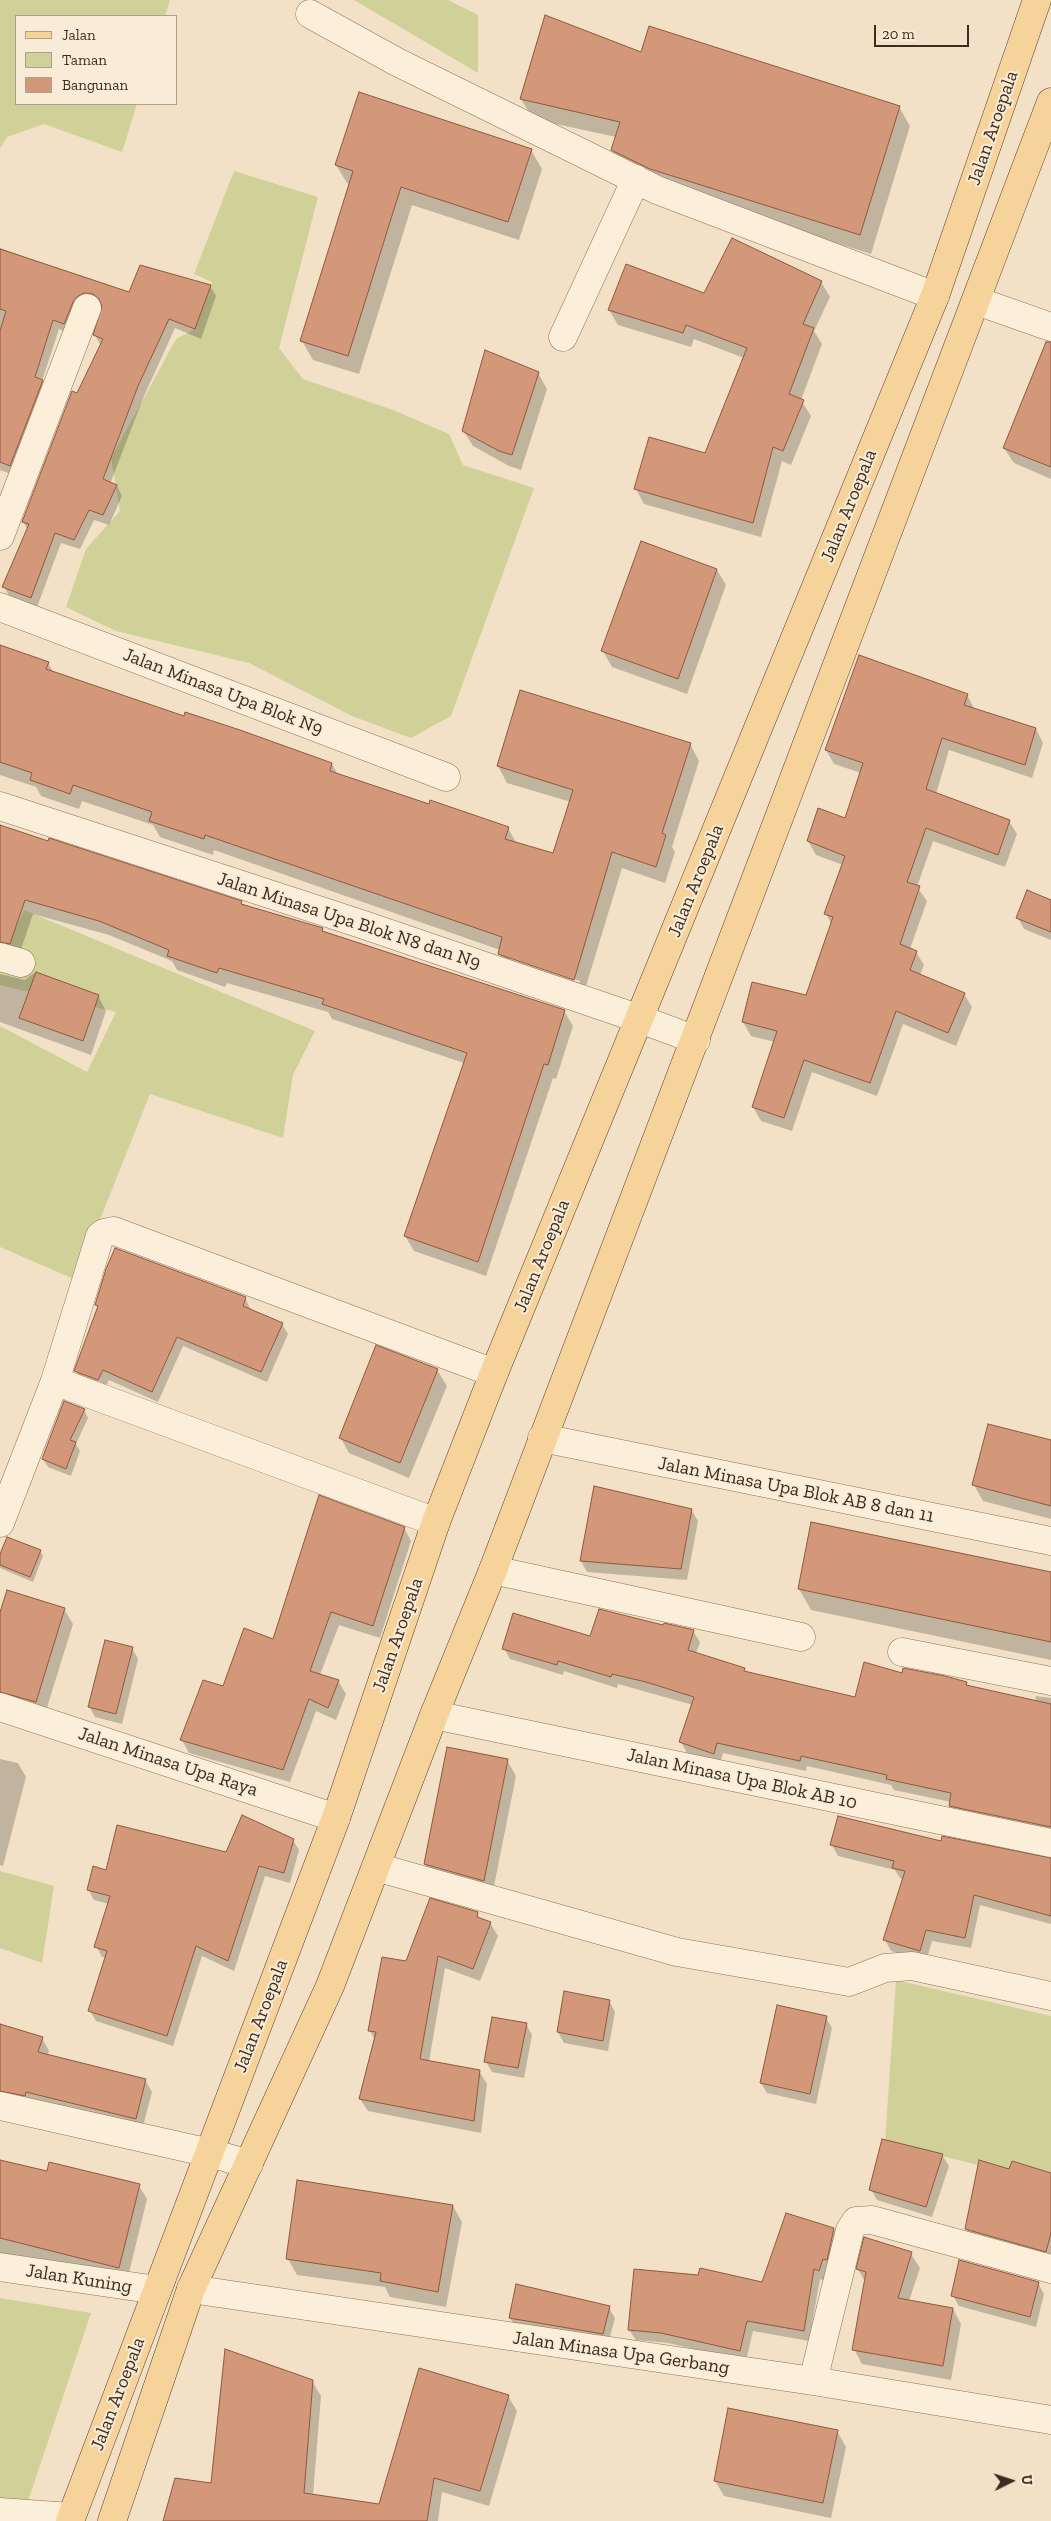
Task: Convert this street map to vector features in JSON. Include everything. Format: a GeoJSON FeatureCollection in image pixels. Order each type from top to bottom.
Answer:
{"type":"FeatureCollection","features":[{"type":"Feature","properties":{"kind":"main road","name":"Jalan Aroepala"},"geometry":{"type":"LineString","coordinates":[[70,2519],[336,1818],[436,1522],[494,1373],[935,296],[1037,0]]}},
{"type":"Feature","properties":{"kind":"main road","name":"Jalan Aroepala"},"geometry":{"type":"LineString","coordinates":[[118,2520],[192,2289],[330,1986],[434,1715],[493,1570],[696,1040],[1051,102]]}},
{"type":"Feature","properties":{"kind":"street"},"geometry":{"type":"LineString","coordinates":[[310,14],[397,62],[657,190],[935,296]]}},
{"type":"Feature","properties":{"kind":"street"},"geometry":{"type":"LineString","coordinates":[[563,338],[636,178]]}},
{"type":"Feature","properties":{"kind":"street"},"geometry":{"type":"LineString","coordinates":[[977,301],[1051,327]]}},
{"type":"Feature","properties":{"kind":"street"},"geometry":{"type":"LineString","coordinates":[[0,536],[87,308]]}},
{"type":"Feature","properties":{"kind":"street","name":"Jalan Minasa Upa Blok N9"},"geometry":{"type":"LineString","coordinates":[[0,607],[446,777]]}},
{"type":"Feature","properties":{"kind":"street","name":"Jalan Minasa Upa Blok N8 dan N9"},"geometry":{"type":"LineString","coordinates":[[0,806],[361,924],[640,1018],[696,1040]]}},
{"type":"Feature","properties":{"kind":"street"},"geometry":{"type":"LineString","coordinates":[[0,1523],[55,1381],[100,1236],[114,1231],[494,1373]]}},
{"type":"Feature","properties":{"kind":"street"},"geometry":{"type":"LineString","coordinates":[[55,1381],[436,1522]]}},
{"type":"Feature","properties":{"kind":"street","name":"Jalan Minasa Upa Blok AB 8 dan 11"},"geometry":{"type":"LineString","coordinates":[[542,1438],[1051,1541]]}},
{"type":"Feature","properties":{"kind":"street"},"geometry":{"type":"LineString","coordinates":[[493,1570],[801,1637]]}},
{"type":"Feature","properties":{"kind":"street"},"geometry":{"type":"LineString","coordinates":[[902,1652],[1051,1681]]}},
{"type":"Feature","properties":{"kind":"street","name":"Jalan Minasa Upa Raya"},"geometry":{"type":"LineString","coordinates":[[0,1707],[336,1818]]}},
{"type":"Feature","properties":{"kind":"street","name":"Jalan Minasa Upa Blok AB 10"},"geometry":{"type":"LineString","coordinates":[[434,1715],[1051,1843]]}},
{"type":"Feature","properties":{"kind":"street"},"geometry":{"type":"LineString","coordinates":[[376,1867],[677,1952],[849,1982],[885,1968],[912,1966],[1051,1996]]}},
{"type":"Feature","properties":{"kind":"street"},"geometry":{"type":"LineString","coordinates":[[0,2106],[210,2152],[248,2164]]}},
{"type":"Feature","properties":{"kind":"street"},"geometry":{"type":"LineString","coordinates":[[813,2382],[850,2230],[856,2221],[872,2220],[1051,2269]]}},
{"type":"Feature","properties":{"kind":"street","name":"Jalan Kuning"},"geometry":{"type":"LineString","coordinates":[[0,2267],[157,2290]]}},
{"type":"Feature","properties":{"kind":"street","name":"Jalan Minasa Upa Gerbang"},"geometry":{"type":"LineString","coordinates":[[192,2289],[813,2382],[1051,2420]]}},
{"type":"Feature","properties":{"kind":"street"},"geometry":{"type":"LineString","coordinates":[[0,2512],[70,2519]]}},
{"type":"Feature","properties":{"kind":"green space"},"geometry":{"type":"Polygon","coordinates":[[[0,0],[170,0],[165,15],[15,15],[15,105],[137,105],[122,152],[44,124],[7,137],[0,149],[0,0]]]}},
{"type":"Feature","properties":{"kind":"green space"},"geometry":{"type":"Polygon","coordinates":[[[354,0],[448,0],[478,15],[478,73],[354,0]]]}},
{"type":"Feature","properties":{"kind":"green space"},"geometry":{"type":"Polygon","coordinates":[[[234,171],[318,197],[279,348],[303,379],[393,410],[449,434],[463,465],[534,488],[451,716],[411,738],[352,716],[249,663],[116,631],[66,607],[86,549],[120,511],[111,458],[176,339],[195,329],[212,282],[194,274],[234,171]]]}},
{"type":"Feature","properties":{"kind":"green space"},"geometry":{"type":"Polygon","coordinates":[[[24,910],[315,1031],[293,1075],[283,1138],[150,1094],[76,1280],[0,1247],[0,1026],[87,1072],[116,1012],[0,985],[0,962],[24,910]]]}},
{"type":"Feature","properties":{"kind":"green space"},"geometry":{"type":"Polygon","coordinates":[[[0,1871],[54,1886],[42,1963],[0,1948],[0,1871]]]}},
{"type":"Feature","properties":{"kind":"green space"},"geometry":{"type":"Polygon","coordinates":[[[896,1980],[1051,2016],[1051,2183],[885,2142],[896,1980]]]}},
{"type":"Feature","properties":{"kind":"green space"},"geometry":{"type":"Polygon","coordinates":[[[0,2298],[91,2313],[28,2501],[0,2499],[0,2298]]]}},
{"type":"Feature","properties":{"kind":"building"},"geometry":{"type":"Polygon","coordinates":[[[545,15],[641,52],[649,26],[900,106],[860,235],[650,169],[611,150],[620,122],[520,99],[545,15]]]}},
{"type":"Feature","properties":{"kind":"building"},"geometry":{"type":"Polygon","coordinates":[[[359,92],[532,149],[508,222],[401,187],[348,356],[300,341],[353,171],[335,165],[359,92]]]}},
{"type":"Feature","properties":{"kind":"building"},"geometry":{"type":"Polygon","coordinates":[[[732,238],[822,281],[803,324],[814,328],[789,394],[804,400],[783,451],[773,447],[753,523],[634,489],[649,437],[705,453],[747,348],[686,325],[683,333],[608,310],[626,264],[704,293],[732,238]]]}},
{"type":"Feature","properties":{"kind":"building"},"geometry":{"type":"Polygon","coordinates":[[[0,249],[129,292],[140,265],[211,285],[195,329],[169,319],[138,386],[103,479],[117,485],[103,515],[89,510],[74,540],[55,533],[31,598],[2,587],[29,524],[22,522],[72,391],[77,393],[103,339],[93,335],[102,306],[99,299],[93,294],[84,293],[73,302],[64,324],[53,320],[35,377],[43,380],[10,466],[0,462],[0,331],[6,311],[0,309],[0,249]]]}},
{"type":"Feature","properties":{"kind":"building"},"geometry":{"type":"Polygon","coordinates":[[[1046,342],[1051,342],[1051,467],[1003,448],[1046,342]]]}},
{"type":"Feature","properties":{"kind":"building"},"geometry":{"type":"Polygon","coordinates":[[[485,350],[539,372],[512,455],[499,451],[462,431],[485,350]]]}},
{"type":"Feature","properties":{"kind":"building"},"geometry":{"type":"Polygon","coordinates":[[[641,541],[717,569],[678,679],[601,651],[641,541]]]}},
{"type":"Feature","properties":{"kind":"building"},"geometry":{"type":"Polygon","coordinates":[[[0,645],[49,662],[46,669],[184,716],[185,712],[240,730],[332,763],[330,771],[429,804],[430,800],[509,827],[505,839],[553,853],[573,790],[497,766],[520,690],[691,743],[662,833],[666,835],[656,867],[612,852],[574,980],[498,954],[502,937],[205,835],[204,839],[149,821],[152,812],[73,785],[70,794],[30,780],[32,773],[0,762],[0,645]]]}},
{"type":"Feature","properties":{"kind":"building"},"geometry":{"type":"Polygon","coordinates":[[[859,655],[968,694],[964,705],[1036,728],[1025,765],[942,738],[926,789],[1010,820],[998,855],[926,828],[907,882],[920,886],[900,944],[917,951],[910,970],[965,993],[948,1033],[896,1011],[870,1083],[804,1060],[784,1118],[752,1107],[777,1031],[742,1022],[752,982],[806,995],[833,917],[824,914],[845,856],[807,841],[818,808],[845,818],[863,763],[825,750],[859,655]]]}},
{"type":"Feature","properties":{"kind":"building"},"geometry":{"type":"Polygon","coordinates":[[[0,825],[48,841],[49,838],[242,901],[241,904],[323,928],[322,931],[565,1010],[548,1065],[544,1064],[478,1262],[404,1236],[467,1053],[322,1004],[324,999],[219,968],[217,973],[167,956],[169,950],[99,921],[25,900],[10,944],[0,942],[0,825]]]}},
{"type":"Feature","properties":{"kind":"building"},"geometry":{"type":"Polygon","coordinates":[[[1027,890],[1051,900],[1051,932],[1016,918],[1027,890]]]}},
{"type":"Feature","properties":{"kind":"building"},"geometry":{"type":"Polygon","coordinates":[[[36,972],[99,995],[83,1041],[19,1018],[36,972]]]}},
{"type":"Feature","properties":{"kind":"building"},"geometry":{"type":"Polygon","coordinates":[[[115,1248],[246,1297],[243,1306],[283,1323],[261,1372],[177,1337],[152,1392],[103,1370],[98,1380],[74,1371],[98,1306],[95,1305],[106,1269],[115,1248]]]}},
{"type":"Feature","properties":{"kind":"building"},"geometry":{"type":"Polygon","coordinates":[[[376,1345],[438,1369],[400,1463],[339,1438],[376,1345]]]}},
{"type":"Feature","properties":{"kind":"building"},"geometry":{"type":"Polygon","coordinates":[[[64,1401],[85,1409],[70,1440],[76,1442],[66,1469],[42,1459],[64,1401]]]}},
{"type":"Feature","properties":{"kind":"building"},"geometry":{"type":"Polygon","coordinates":[[[988,1424],[1051,1440],[1051,1506],[972,1485],[988,1424]]]}},
{"type":"Feature","properties":{"kind":"building"},"geometry":{"type":"Polygon","coordinates":[[[594,1486],[692,1509],[681,1569],[580,1561],[594,1486]]]}},
{"type":"Feature","properties":{"kind":"building"},"geometry":{"type":"Polygon","coordinates":[[[319,1495],[405,1527],[373,1626],[331,1612],[310,1671],[339,1680],[328,1708],[309,1699],[283,1770],[180,1740],[203,1680],[223,1686],[244,1628],[273,1639],[319,1495]]]}},
{"type":"Feature","properties":{"kind":"building"},"geometry":{"type":"Polygon","coordinates":[[[811,1522],[1051,1572],[1051,1642],[798,1589],[811,1522]]]}},
{"type":"Feature","properties":{"kind":"building"},"geometry":{"type":"Polygon","coordinates":[[[7,1537],[41,1550],[30,1577],[0,1565],[0,1554],[7,1537]]]}},
{"type":"Feature","properties":{"kind":"building"},"geometry":{"type":"Polygon","coordinates":[[[7,1590],[65,1608],[36,1702],[0,1692],[0,1612],[7,1590]]]}},
{"type":"Feature","properties":{"kind":"building"},"geometry":{"type":"Polygon","coordinates":[[[599,1609],[663,1625],[664,1623],[694,1630],[688,1650],[745,1668],[744,1671],[855,1697],[864,1662],[902,1673],[903,1668],[945,1676],[967,1682],[966,1685],[1051,1704],[1051,1827],[949,1806],[951,1793],[886,1779],[887,1775],[801,1756],[800,1761],[717,1743],[714,1754],[679,1742],[694,1697],[646,1682],[612,1674],[611,1677],[558,1661],[557,1665],[502,1649],[513,1613],[590,1636],[599,1609]]]}},
{"type":"Feature","properties":{"kind":"building"},"geometry":{"type":"Polygon","coordinates":[[[105,1640],[133,1647],[116,1714],[88,1707],[105,1640]]]}},
{"type":"Feature","properties":{"kind":"building"},"geometry":{"type":"Polygon","coordinates":[[[447,1747],[508,1759],[484,1881],[424,1864],[447,1747]]]}},
{"type":"Feature","properties":{"kind":"building"},"geometry":{"type":"Polygon","coordinates":[[[242,1815],[294,1839],[284,1873],[259,1866],[228,1961],[196,1946],[167,2036],[88,2011],[107,1951],[94,1947],[110,1896],[87,1890],[93,1866],[106,1870],[117,1825],[226,1852],[242,1815]]]}},
{"type":"Feature","properties":{"kind":"building"},"geometry":{"type":"Polygon","coordinates":[[[838,1816],[941,1841],[942,1836],[1051,1858],[1051,1916],[974,1895],[965,1938],[926,1930],[920,1951],[883,1940],[905,1871],[892,1868],[894,1861],[830,1845],[838,1816]]]}},
{"type":"Feature","properties":{"kind":"building"},"geometry":{"type":"Polygon","coordinates":[[[430,1898],[478,1912],[477,1917],[491,1922],[473,1969],[438,1956],[420,2059],[480,2070],[474,2121],[359,2099],[376,2032],[368,2031],[382,1957],[406,1961],[430,1898]]]}},
{"type":"Feature","properties":{"kind":"building"},"geometry":{"type":"Polygon","coordinates":[[[564,1991],[610,2000],[603,2041],[557,2032],[564,1991]]]}},
{"type":"Feature","properties":{"kind":"building"},"geometry":{"type":"Polygon","coordinates":[[[777,2005],[827,2016],[810,2094],[760,2083],[777,2005]]]}},
{"type":"Feature","properties":{"kind":"building"},"geometry":{"type":"Polygon","coordinates":[[[492,2017],[527,2023],[518,2068],[484,2062],[492,2017]]]}},
{"type":"Feature","properties":{"kind":"building"},"geometry":{"type":"Polygon","coordinates":[[[0,2024],[43,2037],[38,2052],[146,2079],[136,2119],[26,2092],[25,2096],[0,2091],[0,2024]]]}},
{"type":"Feature","properties":{"kind":"building"},"geometry":{"type":"Polygon","coordinates":[[[882,2139],[943,2154],[926,2207],[869,2190],[882,2139]]]}},
{"type":"Feature","properties":{"kind":"building"},"geometry":{"type":"Polygon","coordinates":[[[0,2160],[47,2171],[49,2162],[140,2184],[119,2268],[0,2238],[0,2160]]]}},
{"type":"Feature","properties":{"kind":"building"},"geometry":{"type":"Polygon","coordinates":[[[979,2160],[1009,2169],[1012,2161],[1051,2173],[1051,2233],[1046,2252],[965,2229],[979,2160]]]}},
{"type":"Feature","properties":{"kind":"building"},"geometry":{"type":"Polygon","coordinates":[[[297,2180],[453,2205],[438,2292],[380,2281],[381,2273],[286,2259],[297,2180]]]}},
{"type":"Feature","properties":{"kind":"building"},"geometry":{"type":"Polygon","coordinates":[[[786,2213],[834,2228],[827,2260],[823,2259],[819,2271],[814,2269],[804,2331],[747,2321],[740,2351],[661,2333],[628,2330],[634,2269],[698,2275],[700,2268],[762,2282],[786,2213]]]}},
{"type":"Feature","properties":{"kind":"building"},"geometry":{"type":"Polygon","coordinates":[[[864,2237],[912,2252],[898,2298],[953,2308],[943,2366],[852,2350],[866,2272],[856,2269],[864,2237]]]}},
{"type":"Feature","properties":{"kind":"building"},"geometry":{"type":"Polygon","coordinates":[[[959,2260],[1039,2282],[1030,2317],[951,2296],[959,2260]]]}},
{"type":"Feature","properties":{"kind":"building"},"geometry":{"type":"Polygon","coordinates":[[[516,2284],[610,2306],[603,2334],[509,2318],[516,2284]]]}},
{"type":"Feature","properties":{"kind":"building"},"geometry":{"type":"Polygon","coordinates":[[[225,2349],[313,2380],[304,2493],[379,2504],[419,2368],[509,2395],[480,2491],[434,2478],[427,2521],[163,2521],[175,2478],[211,2483],[225,2349]]]}},
{"type":"Feature","properties":{"kind":"building"},"geometry":{"type":"Polygon","coordinates":[[[728,2408],[838,2430],[823,2503],[714,2481],[728,2408]]]}}]}
